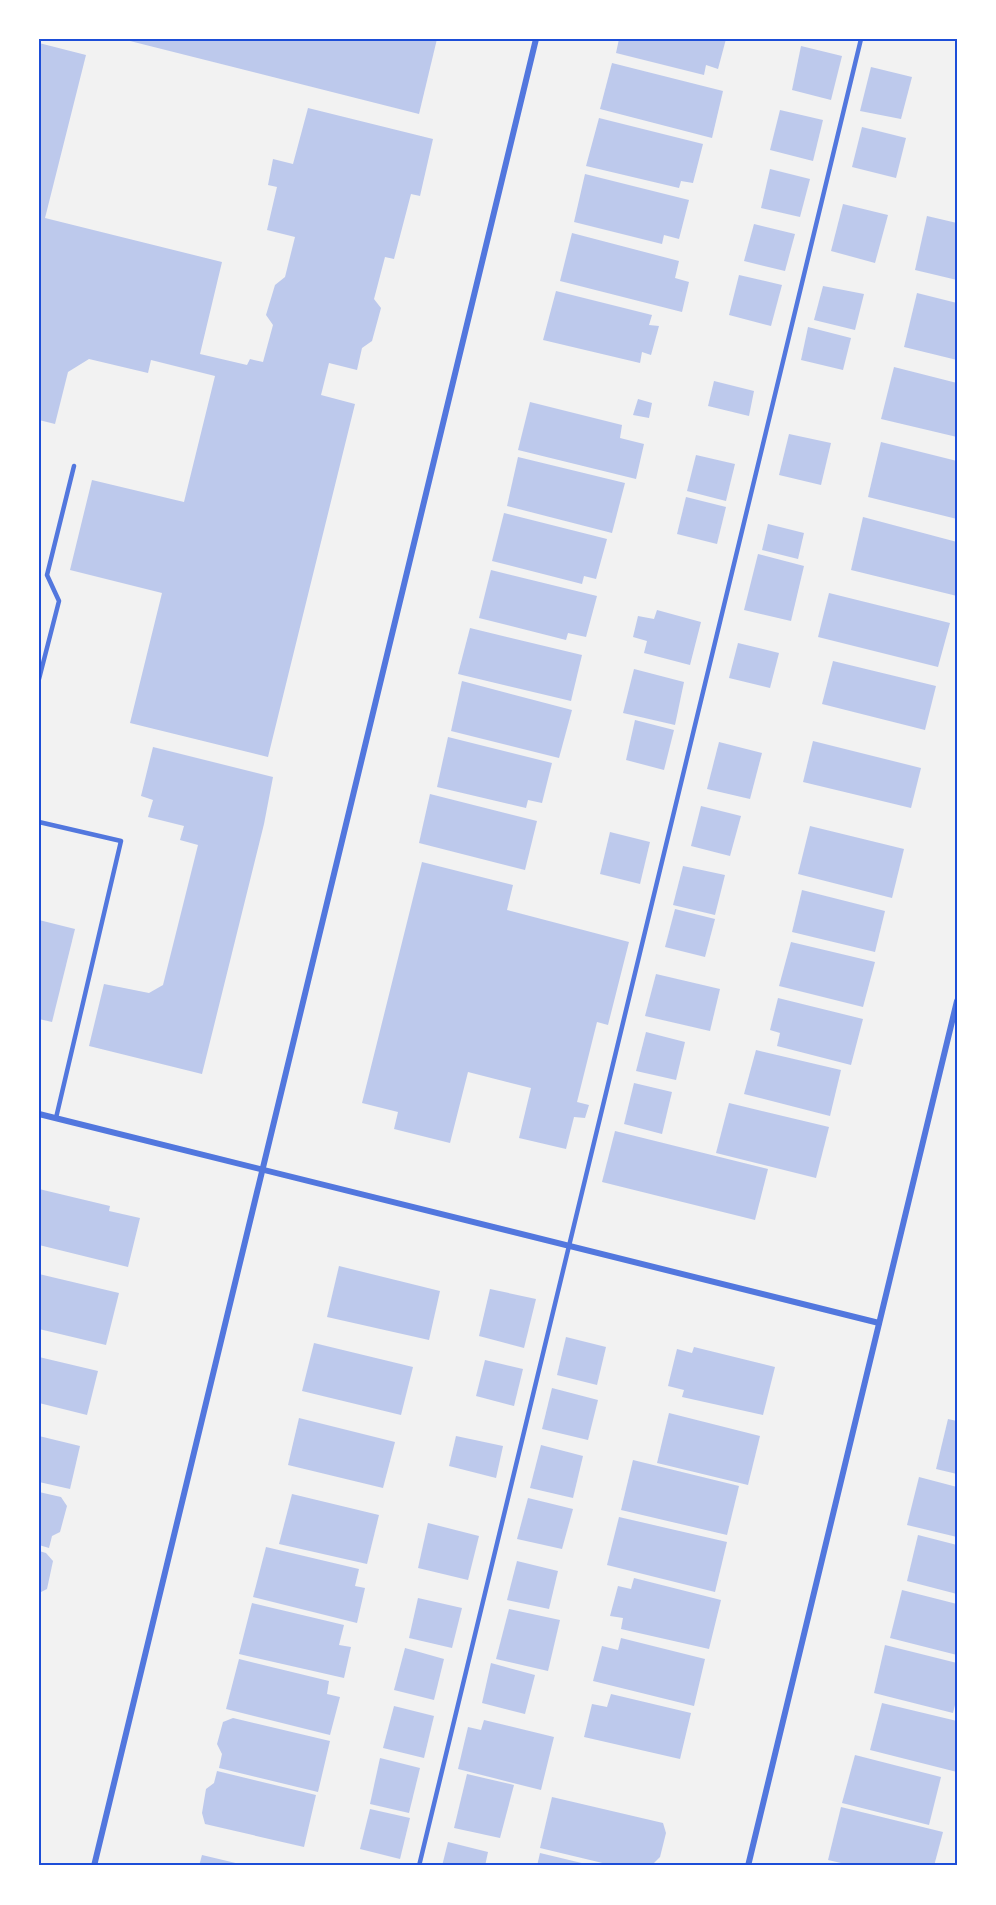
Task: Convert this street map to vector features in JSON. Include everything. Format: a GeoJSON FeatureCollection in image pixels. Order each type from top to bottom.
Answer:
{"type":"FeatureCollection","features":[{"type":"Feature","properties":{"kind":"street"},"geometry":{"type":"LineString","coordinates":[[94,1866],[536,39]]}},
{"type":"Feature","properties":{"kind":"street"},"geometry":{"type":"LineString","coordinates":[[748,1866],[957,1001]]}},
{"type":"Feature","properties":{"kind":"street"},"geometry":{"type":"LineString","coordinates":[[39,1114],[879,1323]]}},
{"type":"Feature","properties":{"kind":"lane"},"geometry":{"type":"LineString","coordinates":[[419,1866],[861,39]]}},
{"type":"Feature","properties":{"kind":"lane"},"geometry":{"type":"LineString","coordinates":[[39,679],[59,601],[47,575],[74,466]]}},
{"type":"Feature","properties":{"kind":"lane"},"geometry":{"type":"LineString","coordinates":[[39,822],[121,841],[57,1118]]}},
{"type":"Feature","properties":{"kind":"building"},"geometry":{"type":"Polygon","coordinates":[[[122,39],[437,39],[419,114],[122,39]]]}},
{"type":"Feature","properties":{"kind":"building"},"geometry":{"type":"Polygon","coordinates":[[[619,39],[726,39],[718,69],[706,65],[704,75],[616,53],[619,39]]]}},
{"type":"Feature","properties":{"kind":"building"},"geometry":{"type":"Polygon","coordinates":[[[39,43],[86,55],[45,218],[222,262],[200,354],[247,365],[250,359],[263,362],[273,325],[266,315],[275,285],[285,277],[295,237],[267,230],[277,187],[268,185],[273,159],[293,164],[308,108],[433,139],[420,196],[411,194],[394,259],[385,257],[374,299],[381,308],[372,341],[362,348],[357,370],[329,363],[321,395],[355,404],[268,757],[130,723],[162,593],[70,570],[92,480],[184,502],[215,376],[151,360],[148,373],[89,359],[68,372],[55,424],[39,420],[39,43]]]}},
{"type":"Feature","properties":{"kind":"building"},"geometry":{"type":"Polygon","coordinates":[[[801,46],[842,56],[831,100],[792,90],[801,46]]]}},
{"type":"Feature","properties":{"kind":"building"},"geometry":{"type":"Polygon","coordinates":[[[612,63],[723,91],[712,138],[600,109],[612,63]]]}},
{"type":"Feature","properties":{"kind":"building"},"geometry":{"type":"Polygon","coordinates":[[[871,67],[912,77],[901,119],[860,111],[871,67]]]}},
{"type":"Feature","properties":{"kind":"building"},"geometry":{"type":"Polygon","coordinates":[[[780,110],[823,120],[813,161],[770,150],[780,110]]]}},
{"type":"Feature","properties":{"kind":"building"},"geometry":{"type":"Polygon","coordinates":[[[599,118],[703,144],[693,183],[681,181],[679,188],[586,166],[599,118]]]}},
{"type":"Feature","properties":{"kind":"building"},"geometry":{"type":"Polygon","coordinates":[[[862,127],[906,138],[896,178],[852,167],[862,127]]]}},
{"type":"Feature","properties":{"kind":"building"},"geometry":{"type":"Polygon","coordinates":[[[770,169],[810,179],[800,217],[761,208],[770,169]]]}},
{"type":"Feature","properties":{"kind":"building"},"geometry":{"type":"Polygon","coordinates":[[[585,174],[689,200],[679,239],[664,235],[662,244],[574,222],[585,174]]]}},
{"type":"Feature","properties":{"kind":"building"},"geometry":{"type":"Polygon","coordinates":[[[843,204],[888,215],[875,263],[831,251],[843,204]]]}},
{"type":"Feature","properties":{"kind":"building"},"geometry":{"type":"Polygon","coordinates":[[[927,216],[957,223],[957,280],[915,270],[927,216]]]}},
{"type":"Feature","properties":{"kind":"building"},"geometry":{"type":"Polygon","coordinates":[[[754,224],[795,234],[785,271],[744,261],[754,224]]]}},
{"type":"Feature","properties":{"kind":"building"},"geometry":{"type":"Polygon","coordinates":[[[572,233],[679,261],[675,278],[689,282],[682,312],[560,281],[572,233]]]}},
{"type":"Feature","properties":{"kind":"building"},"geometry":{"type":"Polygon","coordinates":[[[739,275],[782,285],[771,326],[729,315],[739,275]]]}},
{"type":"Feature","properties":{"kind":"building"},"geometry":{"type":"Polygon","coordinates":[[[823,286],[864,294],[855,330],[814,320],[823,286]]]}},
{"type":"Feature","properties":{"kind":"building"},"geometry":{"type":"Polygon","coordinates":[[[556,291],[652,315],[649,325],[659,326],[651,355],[642,352],[640,363],[543,340],[556,291]]]}},
{"type":"Feature","properties":{"kind":"building"},"geometry":{"type":"Polygon","coordinates":[[[917,293],[957,303],[957,360],[904,347],[917,293]]]}},
{"type":"Feature","properties":{"kind":"building"},"geometry":{"type":"Polygon","coordinates":[[[808,327],[851,338],[843,370],[801,360],[808,327]]]}},
{"type":"Feature","properties":{"kind":"building"},"geometry":{"type":"Polygon","coordinates":[[[894,367],[957,383],[957,437],[881,419],[894,367]]]}},
{"type":"Feature","properties":{"kind":"building"},"geometry":{"type":"Polygon","coordinates":[[[714,381],[754,391],[749,416],[708,406],[714,381]]]}},
{"type":"Feature","properties":{"kind":"building"},"geometry":{"type":"Polygon","coordinates":[[[638,399],[652,403],[649,418],[633,415],[638,399]]]}},
{"type":"Feature","properties":{"kind":"building"},"geometry":{"type":"Polygon","coordinates":[[[530,402],[622,425],[620,438],[644,444],[636,479],[518,450],[530,402]]]}},
{"type":"Feature","properties":{"kind":"building"},"geometry":{"type":"Polygon","coordinates":[[[789,434],[831,443],[821,485],[779,475],[789,434]]]}},
{"type":"Feature","properties":{"kind":"building"},"geometry":{"type":"Polygon","coordinates":[[[881,442],[957,461],[957,519],[868,497],[881,442]]]}},
{"type":"Feature","properties":{"kind":"building"},"geometry":{"type":"Polygon","coordinates":[[[696,455],[735,464],[726,501],[687,491],[696,455]]]}},
{"type":"Feature","properties":{"kind":"building"},"geometry":{"type":"Polygon","coordinates":[[[518,457],[625,483],[612,533],[507,506],[518,457]]]}},
{"type":"Feature","properties":{"kind":"building"},"geometry":{"type":"Polygon","coordinates":[[[686,497],[726,507],[717,544],[677,534],[686,497]]]}},
{"type":"Feature","properties":{"kind":"building"},"geometry":{"type":"Polygon","coordinates":[[[504,513],[607,539],[596,579],[584,576],[582,584],[492,561],[504,513]]]}},
{"type":"Feature","properties":{"kind":"building"},"geometry":{"type":"Polygon","coordinates":[[[863,517],[957,542],[957,596],[851,570],[863,517]]]}},
{"type":"Feature","properties":{"kind":"building"},"geometry":{"type":"Polygon","coordinates":[[[768,524],[804,533],[798,559],[762,550],[768,524]]]}},
{"type":"Feature","properties":{"kind":"building"},"geometry":{"type":"Polygon","coordinates":[[[758,554],[804,566],[791,621],[744,610],[758,554]]]}},
{"type":"Feature","properties":{"kind":"building"},"geometry":{"type":"Polygon","coordinates":[[[491,570],[597,596],[586,637],[568,633],[566,640],[479,618],[491,570]]]}},
{"type":"Feature","properties":{"kind":"building"},"geometry":{"type":"Polygon","coordinates":[[[829,593],[950,623],[938,667],[818,637],[829,593]]]}},
{"type":"Feature","properties":{"kind":"building"},"geometry":{"type":"Polygon","coordinates":[[[657,610],[701,622],[690,665],[644,653],[647,641],[633,637],[638,616],[654,619],[657,610]]]}},
{"type":"Feature","properties":{"kind":"building"},"geometry":{"type":"Polygon","coordinates":[[[470,628],[582,655],[571,701],[458,674],[470,628]]]}},
{"type":"Feature","properties":{"kind":"building"},"geometry":{"type":"Polygon","coordinates":[[[738,643],[779,653],[770,688],[729,678],[738,643]]]}},
{"type":"Feature","properties":{"kind":"building"},"geometry":{"type":"Polygon","coordinates":[[[833,661],[936,686],[925,730],[822,704],[833,661]]]}},
{"type":"Feature","properties":{"kind":"building"},"geometry":{"type":"Polygon","coordinates":[[[634,669],[684,682],[675,725],[623,713],[634,669]]]}},
{"type":"Feature","properties":{"kind":"building"},"geometry":{"type":"Polygon","coordinates":[[[462,681],[572,710],[559,758],[451,731],[462,681]]]}},
{"type":"Feature","properties":{"kind":"building"},"geometry":{"type":"Polygon","coordinates":[[[635,720],[674,730],[664,770],[626,760],[635,720]]]}},
{"type":"Feature","properties":{"kind":"building"},"geometry":{"type":"Polygon","coordinates":[[[448,737],[552,763],[542,803],[528,800],[526,808],[437,787],[448,737]]]}},
{"type":"Feature","properties":{"kind":"building"},"geometry":{"type":"Polygon","coordinates":[[[813,741],[921,768],[911,808],[803,782],[813,741]]]}},
{"type":"Feature","properties":{"kind":"building"},"geometry":{"type":"Polygon","coordinates":[[[719,742],[762,753],[750,799],[707,789],[719,742]]]}},
{"type":"Feature","properties":{"kind":"building"},"geometry":{"type":"Polygon","coordinates":[[[153,747],[273,777],[264,824],[202,1074],[89,1046],[104,984],[149,993],[163,985],[198,845],[180,840],[184,826],[148,817],[153,800],[141,796],[153,747]]]}},
{"type":"Feature","properties":{"kind":"building"},"geometry":{"type":"Polygon","coordinates":[[[430,794],[537,821],[525,870],[419,843],[430,794]]]}},
{"type":"Feature","properties":{"kind":"building"},"geometry":{"type":"Polygon","coordinates":[[[701,806],[741,816],[730,856],[691,846],[701,806]]]}},
{"type":"Feature","properties":{"kind":"building"},"geometry":{"type":"Polygon","coordinates":[[[810,826],[904,849],[892,898],[798,874],[810,826]]]}},
{"type":"Feature","properties":{"kind":"building"},"geometry":{"type":"Polygon","coordinates":[[[610,832],[650,842],[640,884],[600,874],[610,832]]]}},
{"type":"Feature","properties":{"kind":"building"},"geometry":{"type":"Polygon","coordinates":[[[422,862],[513,885],[507,910],[629,942],[608,1025],[597,1022],[577,1102],[589,1105],[585,1118],[574,1117],[566,1149],[519,1138],[531,1088],[468,1072],[450,1143],[394,1129],[398,1112],[362,1103],[422,862]]]}},
{"type":"Feature","properties":{"kind":"building"},"geometry":{"type":"Polygon","coordinates":[[[683,866],[725,875],[715,915],[673,905],[683,866]]]}},
{"type":"Feature","properties":{"kind":"building"},"geometry":{"type":"Polygon","coordinates":[[[802,890],[885,911],[875,952],[792,932],[802,890]]]}},
{"type":"Feature","properties":{"kind":"building"},"geometry":{"type":"Polygon","coordinates":[[[675,909],[715,919],[705,957],[665,947],[675,909]]]}},
{"type":"Feature","properties":{"kind":"building"},"geometry":{"type":"Polygon","coordinates":[[[39,920],[75,929],[52,1022],[39,1019],[39,920]]]}},
{"type":"Feature","properties":{"kind":"building"},"geometry":{"type":"Polygon","coordinates":[[[791,942],[875,962],[863,1007],[779,986],[791,942]]]}},
{"type":"Feature","properties":{"kind":"building"},"geometry":{"type":"Polygon","coordinates":[[[656,974],[720,989],[710,1031],[645,1016],[656,974]]]}},
{"type":"Feature","properties":{"kind":"building"},"geometry":{"type":"Polygon","coordinates":[[[778,998],[863,1019],[851,1065],[777,1046],[780,1033],[770,1030],[778,998]]]}},
{"type":"Feature","properties":{"kind":"building"},"geometry":{"type":"Polygon","coordinates":[[[646,1032],[685,1042],[676,1080],[636,1071],[646,1032]]]}},
{"type":"Feature","properties":{"kind":"building"},"geometry":{"type":"Polygon","coordinates":[[[756,1050],[841,1070],[830,1116],[744,1094],[756,1050]]]}},
{"type":"Feature","properties":{"kind":"building"},"geometry":{"type":"Polygon","coordinates":[[[634,1083],[672,1092],[662,1134],[624,1124],[634,1083]]]}},
{"type":"Feature","properties":{"kind":"building"},"geometry":{"type":"Polygon","coordinates":[[[729,1103],[829,1127],[816,1178],[716,1153],[729,1103]]]}},
{"type":"Feature","properties":{"kind":"building"},"geometry":{"type":"Polygon","coordinates":[[[615,1131],[768,1169],[755,1220],[602,1182],[615,1131]]]}},
{"type":"Feature","properties":{"kind":"building"},"geometry":{"type":"Polygon","coordinates":[[[39,1189],[110,1206],[109,1211],[140,1218],[128,1267],[39,1245],[39,1189]]]}},
{"type":"Feature","properties":{"kind":"building"},"geometry":{"type":"Polygon","coordinates":[[[339,1266],[440,1291],[429,1340],[327,1317],[339,1266]]]}},
{"type":"Feature","properties":{"kind":"building"},"geometry":{"type":"Polygon","coordinates":[[[39,1274],[119,1293],[106,1345],[39,1329],[39,1274]]]}},
{"type":"Feature","properties":{"kind":"building"},"geometry":{"type":"Polygon","coordinates":[[[490,1289],[536,1299],[524,1348],[479,1336],[490,1289]]]}},
{"type":"Feature","properties":{"kind":"building"},"geometry":{"type":"Polygon","coordinates":[[[566,1337],[606,1347],[597,1385],[557,1375],[566,1337]]]}},
{"type":"Feature","properties":{"kind":"building"},"geometry":{"type":"Polygon","coordinates":[[[314,1343],[413,1367],[401,1415],[302,1391],[314,1343]]]}},
{"type":"Feature","properties":{"kind":"building"},"geometry":{"type":"Polygon","coordinates":[[[694,1347],[775,1367],[763,1415],[682,1397],[684,1390],[668,1386],[677,1349],[692,1353],[694,1347]]]}},
{"type":"Feature","properties":{"kind":"building"},"geometry":{"type":"Polygon","coordinates":[[[39,1357],[98,1371],[87,1415],[39,1403],[39,1357]]]}},
{"type":"Feature","properties":{"kind":"building"},"geometry":{"type":"Polygon","coordinates":[[[485,1360],[523,1369],[514,1406],[476,1396],[485,1360]]]}},
{"type":"Feature","properties":{"kind":"building"},"geometry":{"type":"Polygon","coordinates":[[[552,1388],[598,1400],[588,1440],[542,1429],[552,1388]]]}},
{"type":"Feature","properties":{"kind":"building"},"geometry":{"type":"Polygon","coordinates":[[[669,1413],[760,1436],[748,1485],[657,1463],[669,1413]]]}},
{"type":"Feature","properties":{"kind":"building"},"geometry":{"type":"Polygon","coordinates":[[[299,1418],[395,1442],[383,1488],[288,1465],[299,1418]]]}},
{"type":"Feature","properties":{"kind":"building"},"geometry":{"type":"Polygon","coordinates":[[[948,1419],[957,1421],[957,1474],[936,1469],[948,1419]]]}},
{"type":"Feature","properties":{"kind":"building"},"geometry":{"type":"Polygon","coordinates":[[[39,1436],[80,1446],[70,1489],[39,1482],[39,1436]]]}},
{"type":"Feature","properties":{"kind":"building"},"geometry":{"type":"Polygon","coordinates":[[[456,1436],[503,1446],[496,1478],[449,1466],[456,1436]]]}},
{"type":"Feature","properties":{"kind":"building"},"geometry":{"type":"Polygon","coordinates":[[[541,1445],[583,1456],[573,1498],[530,1488],[541,1445]]]}},
{"type":"Feature","properties":{"kind":"building"},"geometry":{"type":"Polygon","coordinates":[[[633,1460],[739,1486],[727,1535],[621,1510],[633,1460]]]}},
{"type":"Feature","properties":{"kind":"building"},"geometry":{"type":"Polygon","coordinates":[[[919,1477],[957,1487],[957,1537],[907,1525],[919,1477]]]}},
{"type":"Feature","properties":{"kind":"building"},"geometry":{"type":"Polygon","coordinates":[[[39,1492],[61,1497],[67,1506],[60,1532],[52,1536],[49,1548],[39,1545],[39,1492]]]}},
{"type":"Feature","properties":{"kind":"building"},"geometry":{"type":"Polygon","coordinates":[[[292,1494],[379,1515],[367,1564],[279,1544],[292,1494]]]}},
{"type":"Feature","properties":{"kind":"building"},"geometry":{"type":"Polygon","coordinates":[[[528,1498],[573,1509],[562,1549],[517,1539],[528,1498]]]}},
{"type":"Feature","properties":{"kind":"building"},"geometry":{"type":"Polygon","coordinates":[[[619,1517],[727,1542],[715,1592],[607,1565],[619,1517]]]}},
{"type":"Feature","properties":{"kind":"building"},"geometry":{"type":"Polygon","coordinates":[[[428,1523],[479,1536],[468,1580],[418,1568],[428,1523]]]}},
{"type":"Feature","properties":{"kind":"building"},"geometry":{"type":"Polygon","coordinates":[[[918,1535],[957,1545],[957,1594],[907,1581],[918,1535]]]}},
{"type":"Feature","properties":{"kind":"building"},"geometry":{"type":"Polygon","coordinates":[[[266,1547],[359,1569],[355,1586],[365,1588],[357,1623],[253,1597],[266,1547]]]}},
{"type":"Feature","properties":{"kind":"building"},"geometry":{"type":"Polygon","coordinates":[[[39,1551],[46,1553],[53,1561],[47,1589],[39,1593],[39,1551]]]}},
{"type":"Feature","properties":{"kind":"building"},"geometry":{"type":"Polygon","coordinates":[[[517,1561],[558,1571],[549,1609],[507,1600],[517,1561]]]}},
{"type":"Feature","properties":{"kind":"building"},"geometry":{"type":"Polygon","coordinates":[[[634,1578],[721,1600],[709,1649],[621,1629],[623,1618],[610,1616],[618,1586],[631,1589],[634,1578]]]}},
{"type":"Feature","properties":{"kind":"building"},"geometry":{"type":"Polygon","coordinates":[[[902,1590],[957,1604],[957,1655],[890,1638],[902,1590]]]}},
{"type":"Feature","properties":{"kind":"building"},"geometry":{"type":"Polygon","coordinates":[[[418,1598],[462,1608],[452,1648],[409,1638],[418,1598]]]}},
{"type":"Feature","properties":{"kind":"building"},"geometry":{"type":"Polygon","coordinates":[[[252,1603],[344,1625],[339,1645],[351,1647],[344,1678],[239,1654],[252,1603]]]}},
{"type":"Feature","properties":{"kind":"building"},"geometry":{"type":"Polygon","coordinates":[[[509,1609],[560,1620],[548,1671],[496,1659],[509,1609]]]}},
{"type":"Feature","properties":{"kind":"building"},"geometry":{"type":"Polygon","coordinates":[[[621,1638],[705,1659],[694,1706],[593,1681],[602,1646],[618,1650],[621,1638]]]}},
{"type":"Feature","properties":{"kind":"building"},"geometry":{"type":"Polygon","coordinates":[[[885,1645],[957,1663],[957,1697],[953,1713],[874,1693],[885,1645]]]}},
{"type":"Feature","properties":{"kind":"building"},"geometry":{"type":"Polygon","coordinates":[[[405,1648],[444,1659],[434,1700],[394,1690],[405,1648]]]}},
{"type":"Feature","properties":{"kind":"building"},"geometry":{"type":"Polygon","coordinates":[[[239,1659],[329,1681],[327,1694],[340,1697],[330,1735],[226,1709],[239,1659]]]}},
{"type":"Feature","properties":{"kind":"building"},"geometry":{"type":"Polygon","coordinates":[[[491,1663],[535,1675],[525,1714],[482,1703],[491,1663]]]}},
{"type":"Feature","properties":{"kind":"building"},"geometry":{"type":"Polygon","coordinates":[[[611,1694],[691,1713],[680,1759],[584,1737],[592,1704],[607,1707],[611,1694]]]}},
{"type":"Feature","properties":{"kind":"building"},"geometry":{"type":"Polygon","coordinates":[[[882,1703],[957,1721],[957,1772],[870,1750],[882,1703]]]}},
{"type":"Feature","properties":{"kind":"building"},"geometry":{"type":"Polygon","coordinates":[[[394,1706],[434,1716],[424,1758],[383,1748],[394,1706]]]}},
{"type":"Feature","properties":{"kind":"building"},"geometry":{"type":"Polygon","coordinates":[[[233,1718],[330,1741],[318,1792],[219,1768],[222,1754],[217,1744],[223,1722],[233,1718]]]}},
{"type":"Feature","properties":{"kind":"building"},"geometry":{"type":"Polygon","coordinates":[[[484,1720],[554,1737],[541,1790],[458,1769],[468,1727],[481,1730],[484,1720]]]}},
{"type":"Feature","properties":{"kind":"building"},"geometry":{"type":"Polygon","coordinates":[[[855,1755],[941,1777],[929,1825],[842,1803],[855,1755]]]}},
{"type":"Feature","properties":{"kind":"building"},"geometry":{"type":"Polygon","coordinates":[[[380,1758],[420,1768],[409,1813],[370,1804],[380,1758]]]}},
{"type":"Feature","properties":{"kind":"building"},"geometry":{"type":"Polygon","coordinates":[[[217,1771],[316,1795],[304,1847],[205,1824],[202,1813],[206,1789],[214,1783],[217,1771]]]}},
{"type":"Feature","properties":{"kind":"building"},"geometry":{"type":"Polygon","coordinates":[[[467,1774],[514,1785],[500,1838],[454,1828],[467,1774]]]}},
{"type":"Feature","properties":{"kind":"building"},"geometry":{"type":"Polygon","coordinates":[[[552,1797],[663,1823],[666,1833],[660,1857],[651,1866],[615,1866],[540,1848],[552,1797]]]}},
{"type":"Feature","properties":{"kind":"building"},"geometry":{"type":"Polygon","coordinates":[[[841,1807],[943,1832],[934,1866],[854,1866],[828,1860],[841,1807]]]}},
{"type":"Feature","properties":{"kind":"building"},"geometry":{"type":"Polygon","coordinates":[[[370,1809],[410,1818],[400,1859],[360,1849],[370,1809]]]}},
{"type":"Feature","properties":{"kind":"building"},"geometry":{"type":"Polygon","coordinates":[[[448,1842],[488,1852],[485,1866],[442,1866],[448,1842]]]}},
{"type":"Feature","properties":{"kind":"building"},"geometry":{"type":"Polygon","coordinates":[[[540,1853],[590,1865],[590,1866],[537,1866],[540,1853]]]}},
{"type":"Feature","properties":{"kind":"building"},"geometry":{"type":"Polygon","coordinates":[[[202,1855],[244,1865],[244,1866],[199,1866],[202,1855]]]}}]}
